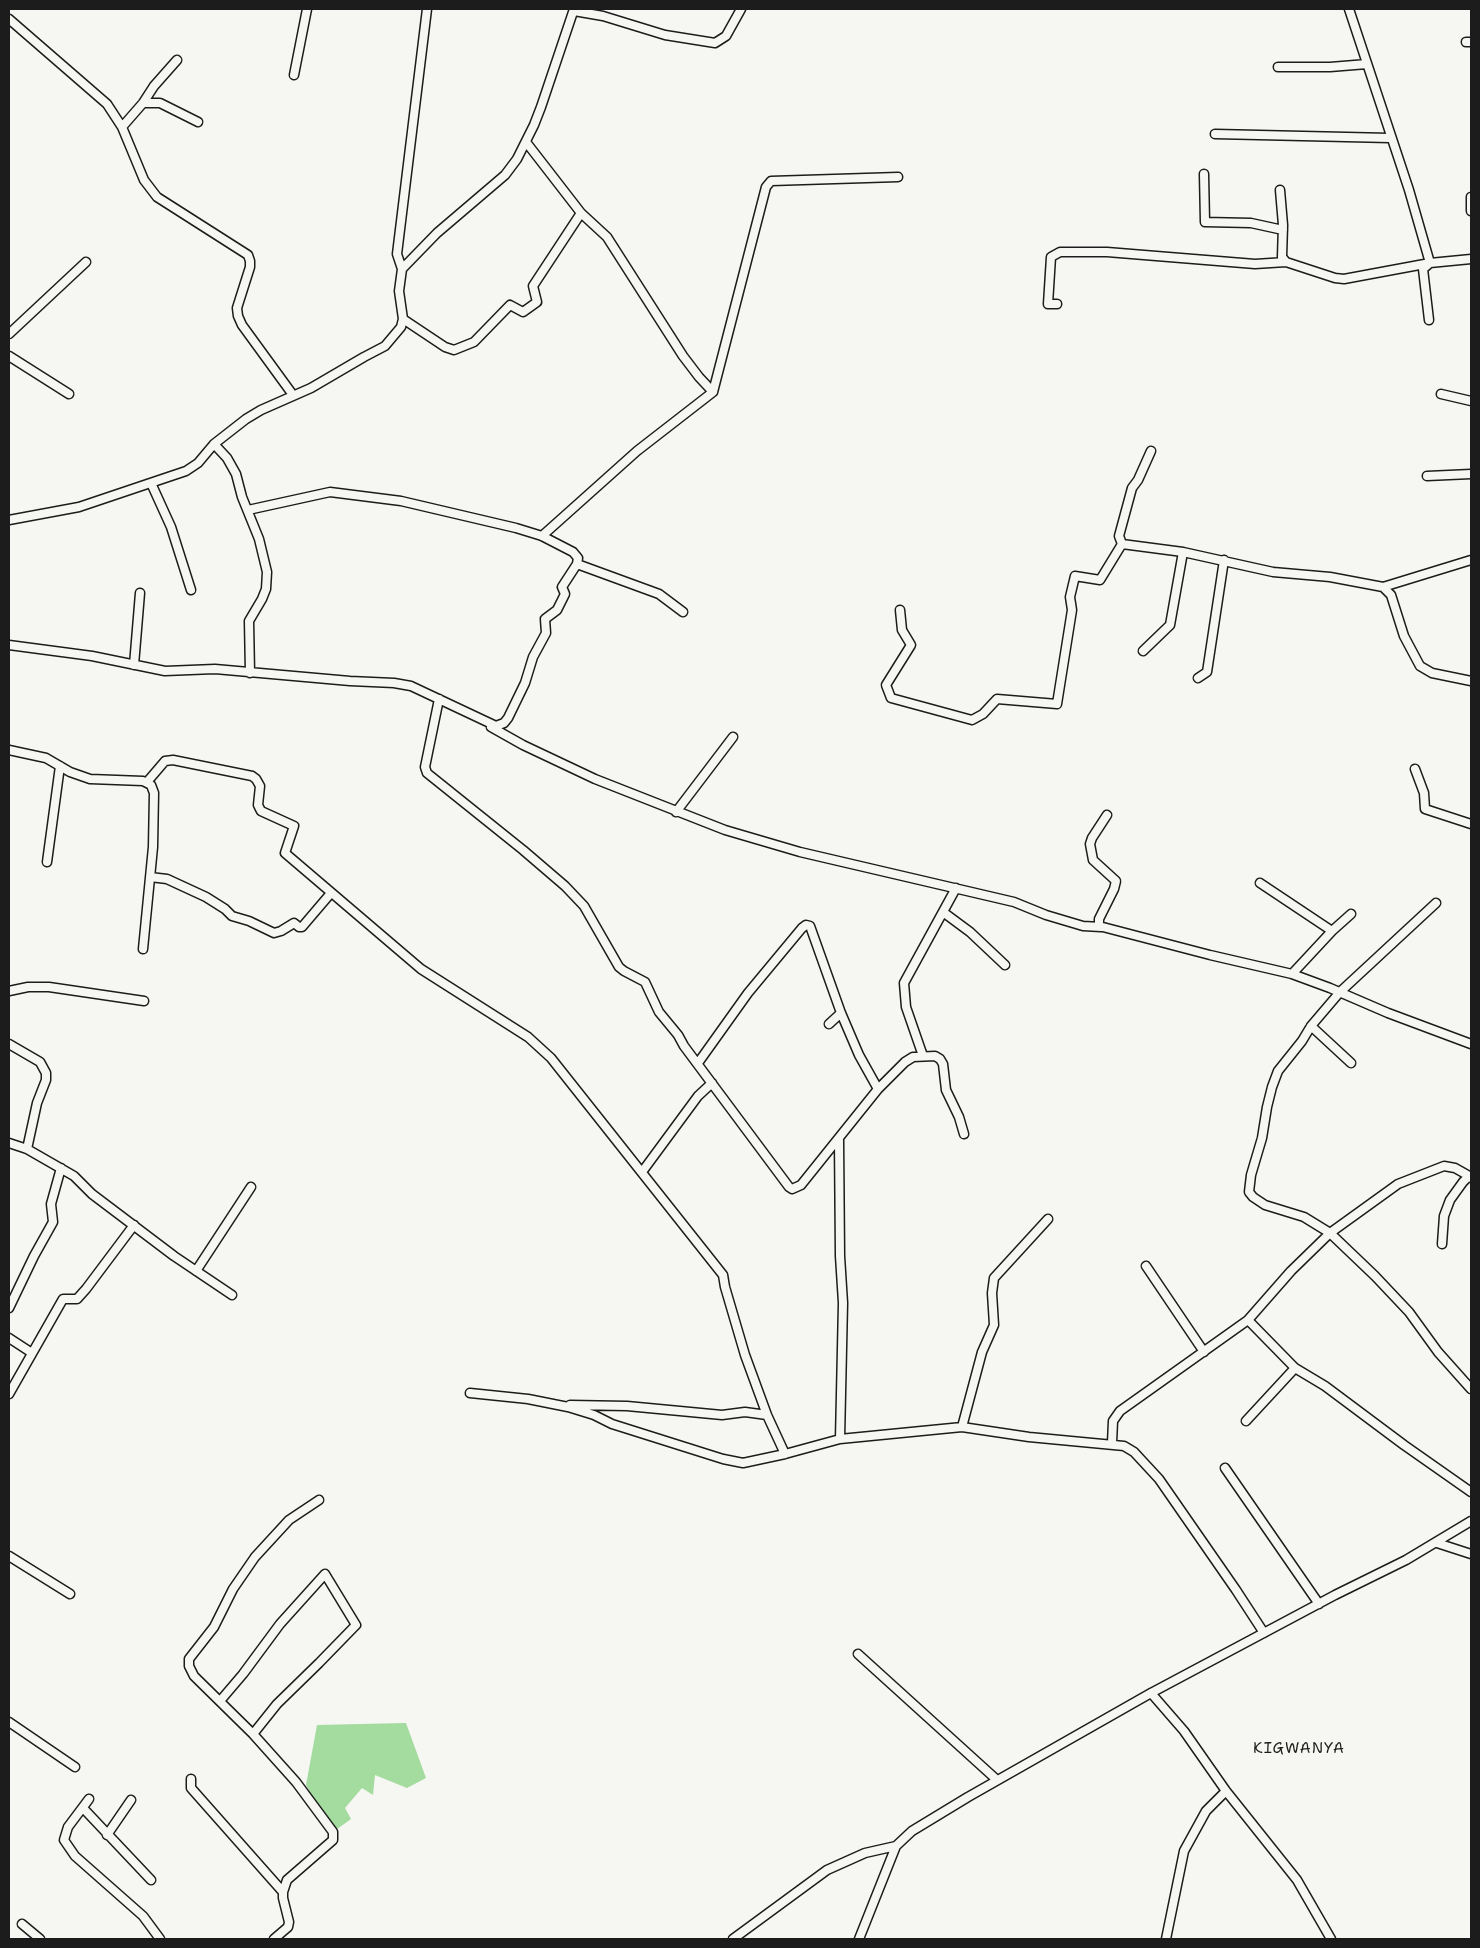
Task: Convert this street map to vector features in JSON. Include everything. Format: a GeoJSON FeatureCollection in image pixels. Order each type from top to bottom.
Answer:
{"type":"FeatureCollection","features":[{"type":"Feature","properties":{"kind":"street"},"geometry":{"type":"LineString","coordinates":[[294,76],[307,9]]}},
{"type":"Feature","properties":{"kind":"street"},"geometry":{"type":"LineString","coordinates":[[9,520],[80,507],[186,472],[198,463],[214,444],[246,419],[311,388],[385,346],[401,327],[403,319],[399,291],[402,269],[397,254],[427,9]]}},
{"type":"Feature","properties":{"kind":"street"},"geometry":{"type":"LineString","coordinates":[[402,269],[431,239],[504,175],[517,159],[541,107],[574,10],[604,16],[665,35],[715,43],[726,36],[741,9]]}},
{"type":"Feature","properties":{"kind":"street"},"geometry":{"type":"LineString","coordinates":[[1349,9],[1390,138],[1409,190],[1430,263]]}},
{"type":"Feature","properties":{"kind":"street"},"geometry":{"type":"LineString","coordinates":[[9,19],[107,104],[122,127],[144,180],[157,197],[248,255],[250,267],[237,308],[238,316],[242,325],[293,395]]}},
{"type":"Feature","properties":{"kind":"street"},"geometry":{"type":"LineString","coordinates":[[122,127],[177,60]]}},
{"type":"Feature","properties":{"kind":"street"},"geometry":{"type":"LineString","coordinates":[[1278,67],[1330,67],[1367,64]]}},
{"type":"Feature","properties":{"kind":"street"},"geometry":{"type":"LineString","coordinates":[[143,103],[160,103],[198,122]]}},
{"type":"Feature","properties":{"kind":"street"},"geometry":{"type":"LineString","coordinates":[[1215,134],[1390,138]]}},
{"type":"Feature","properties":{"kind":"street"},"geometry":{"type":"LineString","coordinates":[[526,142],[581,213],[606,237],[698,377],[713,392]]}},
{"type":"Feature","properties":{"kind":"street"},"geometry":{"type":"LineString","coordinates":[[1204,174],[1206,222],[1251,223],[1283,230]]}},
{"type":"Feature","properties":{"kind":"street"},"geometry":{"type":"LineString","coordinates":[[542,536],[637,452],[713,392],[766,187],[771,181],[898,177]]}},
{"type":"Feature","properties":{"kind":"street"},"geometry":{"type":"LineString","coordinates":[[1280,190],[1283,230],[1282,257],[1286,262]]}},
{"type":"Feature","properties":{"kind":"street"},"geometry":{"type":"LineString","coordinates":[[1471,196],[1471,211]]}},
{"type":"Feature","properties":{"kind":"street"},"geometry":{"type":"LineString","coordinates":[[403,319],[445,347],[454,350],[474,342],[510,305],[523,312],[537,302],[533,286],[581,213]]}},
{"type":"Feature","properties":{"kind":"street"},"geometry":{"type":"LineString","coordinates":[[1057,304],[1048,304],[1051,257],[1060,252],[1107,252],[1255,264],[1286,262],[1334,278],[1344,279],[1430,263],[1471,260]]}},
{"type":"Feature","properties":{"kind":"street"},"geometry":{"type":"LineString","coordinates":[[9,334],[86,262]]}},
{"type":"Feature","properties":{"kind":"street"},"geometry":{"type":"LineString","coordinates":[[1429,320],[1423,269],[1430,263]]}},
{"type":"Feature","properties":{"kind":"street"},"geometry":{"type":"LineString","coordinates":[[9,356],[70,394]]}},
{"type":"Feature","properties":{"kind":"street"},"geometry":{"type":"LineString","coordinates":[[1441,394],[1471,401]]}},
{"type":"Feature","properties":{"kind":"street"},"geometry":{"type":"LineString","coordinates":[[214,444],[236,474],[242,497],[259,539],[267,572],[264,594],[249,621],[250,672]]}},
{"type":"Feature","properties":{"kind":"street"},"geometry":{"type":"LineString","coordinates":[[1122,544],[1119,536],[1132,488],[1138,480],[1151,451]]}},
{"type":"Feature","properties":{"kind":"street"},"geometry":{"type":"LineString","coordinates":[[1427,476],[1471,474]]}},
{"type":"Feature","properties":{"kind":"street"},"geometry":{"type":"LineString","coordinates":[[150,483],[171,527],[191,590]]}},
{"type":"Feature","properties":{"kind":"street"},"geometry":{"type":"LineString","coordinates":[[9,646],[92,656],[165,671],[215,669],[394,683],[411,686],[496,726],[504,723],[508,718],[525,682],[533,657],[546,633],[545,619],[557,610],[565,594],[562,587],[577,564],[578,558],[573,552],[542,536],[401,500],[330,492],[248,510]]}},
{"type":"Feature","properties":{"kind":"street"},"geometry":{"type":"LineString","coordinates":[[1122,544],[1183,552],[1273,572],[1330,577],[1383,587],[1471,560]]}},
{"type":"Feature","properties":{"kind":"street"},"geometry":{"type":"LineString","coordinates":[[900,610],[902,630],[911,645],[886,685],[891,698],[972,720],[982,714],[997,700],[1057,704],[1072,610],[1070,597],[1075,576],[1100,580],[1122,544]]}},
{"type":"Feature","properties":{"kind":"street"},"geometry":{"type":"LineString","coordinates":[[1143,651],[1170,624],[1183,552]]}},
{"type":"Feature","properties":{"kind":"street"},"geometry":{"type":"LineString","coordinates":[[1198,678],[1207,672],[1224,560]]}},
{"type":"Feature","properties":{"kind":"street"},"geometry":{"type":"LineString","coordinates":[[577,564],[659,594],[683,612]]}},
{"type":"Feature","properties":{"kind":"street"},"geometry":{"type":"LineString","coordinates":[[1383,587],[1391,595],[1404,636],[1420,666],[1432,673],[1471,681]]}},
{"type":"Feature","properties":{"kind":"street"},"geometry":{"type":"LineString","coordinates":[[134,664],[140,593]]}},
{"type":"Feature","properties":{"kind":"street"},"geometry":{"type":"LineString","coordinates":[[439,699],[425,767],[427,773],[566,886],[584,906],[620,967],[645,982],[659,1012],[678,1035],[684,1046],[789,1187],[792,1189],[801,1185],[878,1089],[905,1062],[913,1057],[936,1056],[943,1064],[946,1090],[959,1117],[964,1134]]}},
{"type":"Feature","properties":{"kind":"street"},"geometry":{"type":"LineString","coordinates":[[465,712],[531,749],[595,779],[725,830],[800,852],[1014,902],[1046,915],[1083,926],[1101,927],[1292,974],[1471,1044]]}},
{"type":"Feature","properties":{"kind":"street"},"geometry":{"type":"LineString","coordinates":[[676,812],[733,737]]}},
{"type":"Feature","properties":{"kind":"street"},"geometry":{"type":"LineString","coordinates":[[9,750],[46,758],[90,780],[147,782],[151,785],[154,793],[153,847],[143,949]]}},
{"type":"Feature","properties":{"kind":"street"},"geometry":{"type":"LineString","coordinates":[[147,782],[165,760],[252,776],[260,786],[258,806],[261,810],[294,826],[285,853],[421,969],[528,1037],[551,1058],[723,1275],[745,1355],[767,1415],[785,1454]]}},
{"type":"Feature","properties":{"kind":"street"},"geometry":{"type":"LineString","coordinates":[[47,862],[60,766]]}},
{"type":"Feature","properties":{"kind":"street"},"geometry":{"type":"LineString","coordinates":[[1415,769],[1424,793],[1425,809],[1471,824]]}},
{"type":"Feature","properties":{"kind":"street"},"geometry":{"type":"LineString","coordinates":[[1101,927],[1098,923],[1099,919],[1116,881],[1093,860],[1090,844],[1107,814]]}},
{"type":"Feature","properties":{"kind":"street"},"geometry":{"type":"LineString","coordinates":[[150,877],[166,879],[206,897],[225,908],[232,916],[249,921],[274,933],[294,923],[302,927],[331,893]]}},
{"type":"Feature","properties":{"kind":"street"},"geometry":{"type":"LineString","coordinates":[[1260,883],[1332,931]]}},
{"type":"Feature","properties":{"kind":"street"},"geometry":{"type":"LineString","coordinates":[[923,1056],[906,1007],[904,984],[956,888]]}},
{"type":"Feature","properties":{"kind":"street"},"geometry":{"type":"LineString","coordinates":[[1436,903],[1340,992],[1310,1026],[1302,1041],[1278,1071],[1272,1087],[1262,1138],[1251,1174],[1250,1192],[1253,1197],[1265,1205],[1304,1217],[1330,1233],[1409,1312],[1438,1352],[1471,1388]]}},
{"type":"Feature","properties":{"kind":"street"},"geometry":{"type":"LineString","coordinates":[[943,912],[970,932],[1005,965]]}},
{"type":"Feature","properties":{"kind":"street"},"geometry":{"type":"LineString","coordinates":[[1292,974],[1332,931],[1351,914]]}},
{"type":"Feature","properties":{"kind":"street"},"geometry":{"type":"LineString","coordinates":[[698,1063],[748,994],[806,925],[810,926],[841,1013],[859,1055],[878,1089]]}},
{"type":"Feature","properties":{"kind":"street"},"geometry":{"type":"LineString","coordinates":[[9,991],[28,987],[49,987],[144,1001]]}},
{"type":"Feature","properties":{"kind":"street"},"geometry":{"type":"LineString","coordinates":[[829,1024],[841,1013]]}},
{"type":"Feature","properties":{"kind":"street"},"geometry":{"type":"LineString","coordinates":[[1310,1026],[1350,1064]]}},
{"type":"Feature","properties":{"kind":"street"},"geometry":{"type":"LineString","coordinates":[[9,1044],[40,1062],[46,1073],[46,1080],[37,1103],[27,1150]]}},
{"type":"Feature","properties":{"kind":"street"},"geometry":{"type":"LineString","coordinates":[[642,1172],[698,1096],[712,1083]]}},
{"type":"Feature","properties":{"kind":"street"},"geometry":{"type":"LineString","coordinates":[[838,1140],[840,1256],[843,1303],[840,1439]]}},
{"type":"Feature","properties":{"kind":"street"},"geometry":{"type":"LineString","coordinates":[[9,1143],[27,1150],[74,1176],[92,1194],[196,1271],[232,1295]]}},
{"type":"Feature","properties":{"kind":"street"},"geometry":{"type":"LineString","coordinates":[[1112,1443],[1113,1421],[1120,1411],[1248,1320],[1291,1271],[1330,1233],[1398,1184],[1444,1166],[1455,1168],[1471,1177]]}},
{"type":"Feature","properties":{"kind":"street"},"geometry":{"type":"LineString","coordinates":[[9,1308],[53,1222],[51,1204],[61,1168]]}},
{"type":"Feature","properties":{"kind":"street"},"geometry":{"type":"LineString","coordinates":[[1442,1244],[1444,1216],[1450,1200],[1462,1182],[1471,1177]]}},
{"type":"Feature","properties":{"kind":"street"},"geometry":{"type":"LineString","coordinates":[[196,1271],[251,1187]]}},
{"type":"Feature","properties":{"kind":"street"},"geometry":{"type":"LineString","coordinates":[[962,1427],[982,1352],[994,1325],[992,1293],[994,1278],[1048,1219]]}},
{"type":"Feature","properties":{"kind":"street"},"geometry":{"type":"LineString","coordinates":[[9,1394],[63,1299],[77,1299],[134,1225]]}},
{"type":"Feature","properties":{"kind":"street"},"geometry":{"type":"LineString","coordinates":[[1146,1266],[1204,1352]]}},
{"type":"Feature","properties":{"kind":"street"},"geometry":{"type":"LineString","coordinates":[[1248,1320],[1295,1368],[1325,1386],[1471,1492]]}},
{"type":"Feature","properties":{"kind":"street"},"geometry":{"type":"LineString","coordinates":[[9,1338],[32,1353]]}},
{"type":"Feature","properties":{"kind":"street"},"geometry":{"type":"LineString","coordinates":[[1246,1421],[1295,1368]]}},
{"type":"Feature","properties":{"kind":"street"},"geometry":{"type":"LineString","coordinates":[[470,1393],[528,1399],[577,1409],[612,1424],[723,1459],[742,1463],[840,1439],[962,1427],[1029,1437],[1112,1443],[1124,1446],[1134,1452],[1159,1479],[1264,1633]]}},
{"type":"Feature","properties":{"kind":"street"},"geometry":{"type":"LineString","coordinates":[[553,1404],[627,1406],[722,1415],[745,1412],[767,1415]]}},
{"type":"Feature","properties":{"kind":"street"},"geometry":{"type":"LineString","coordinates":[[1225,1468],[1319,1604]]}},
{"type":"Feature","properties":{"kind":"street"},"geometry":{"type":"LineString","coordinates":[[274,1939],[288,1927],[289,1922],[283,1892],[287,1880],[333,1840],[334,1836],[323,1817],[296,1782],[253,1734],[194,1676],[189,1666],[189,1659],[214,1627],[232,1589],[255,1557],[289,1520],[319,1500]]}},
{"type":"Feature","properties":{"kind":"street"},"geometry":{"type":"LineString","coordinates":[[859,1939],[896,1846],[912,1831],[997,1780],[1151,1694],[1319,1604],[1380,1574],[1471,1521]]}},
{"type":"Feature","properties":{"kind":"street"},"geometry":{"type":"LineString","coordinates":[[1437,1542],[1471,1554]]}},
{"type":"Feature","properties":{"kind":"street"},"geometry":{"type":"LineString","coordinates":[[9,1556],[70,1594]]}},
{"type":"Feature","properties":{"kind":"street"},"geometry":{"type":"LineString","coordinates":[[220,1701],[243,1674],[280,1624],[325,1574],[356,1624],[276,1704],[253,1734]]}},
{"type":"Feature","properties":{"kind":"street"},"geometry":{"type":"LineString","coordinates":[[858,1654],[997,1780]]}},
{"type":"Feature","properties":{"kind":"street"},"geometry":{"type":"LineString","coordinates":[[1151,1694],[1184,1732],[1226,1791],[1297,1880],[1332,1939]]}},
{"type":"Feature","properties":{"kind":"street"},"geometry":{"type":"LineString","coordinates":[[9,1722],[75,1767]]}},
{"type":"Feature","properties":{"kind":"street"},"geometry":{"type":"LineString","coordinates":[[191,1779],[191,1788],[283,1892]]}},
{"type":"Feature","properties":{"kind":"street"},"geometry":{"type":"LineString","coordinates":[[1166,1939],[1184,1851],[1206,1811],[1226,1791]]}},
{"type":"Feature","properties":{"kind":"street"},"geometry":{"type":"LineString","coordinates":[[89,1799],[68,1827],[64,1840],[76,1856],[143,1916],[160,1939]]}},
{"type":"Feature","properties":{"kind":"street"},"geometry":{"type":"LineString","coordinates":[[107,1835],[130,1800]]}},
{"type":"Feature","properties":{"kind":"street"},"geometry":{"type":"LineString","coordinates":[[83,1808],[151,1880]]}},
{"type":"Feature","properties":{"kind":"street"},"geometry":{"type":"LineString","coordinates":[[733,1939],[827,1870],[865,1853],[896,1846]]}},
{"type":"Feature","properties":{"kind":"street"},"geometry":{"type":"LineString","coordinates":[[22,1924],[40,1939]]}},
{"type":"Feature","properties":{"kind":"green space"},"geometry":{"type":"Polygon","coordinates":[[[406,1723],[426,1778],[407,1788],[375,1775],[373,1795],[362,1788],[345,1808],[351,1819],[333,1832],[306,1785],[317,1725],[406,1723]]]}},
{"type":"Feature","properties":{"kind":"district","name":"KIGWANYA"},"geometry":{"type":"Point","coordinates":[1299,1749]}}]}
